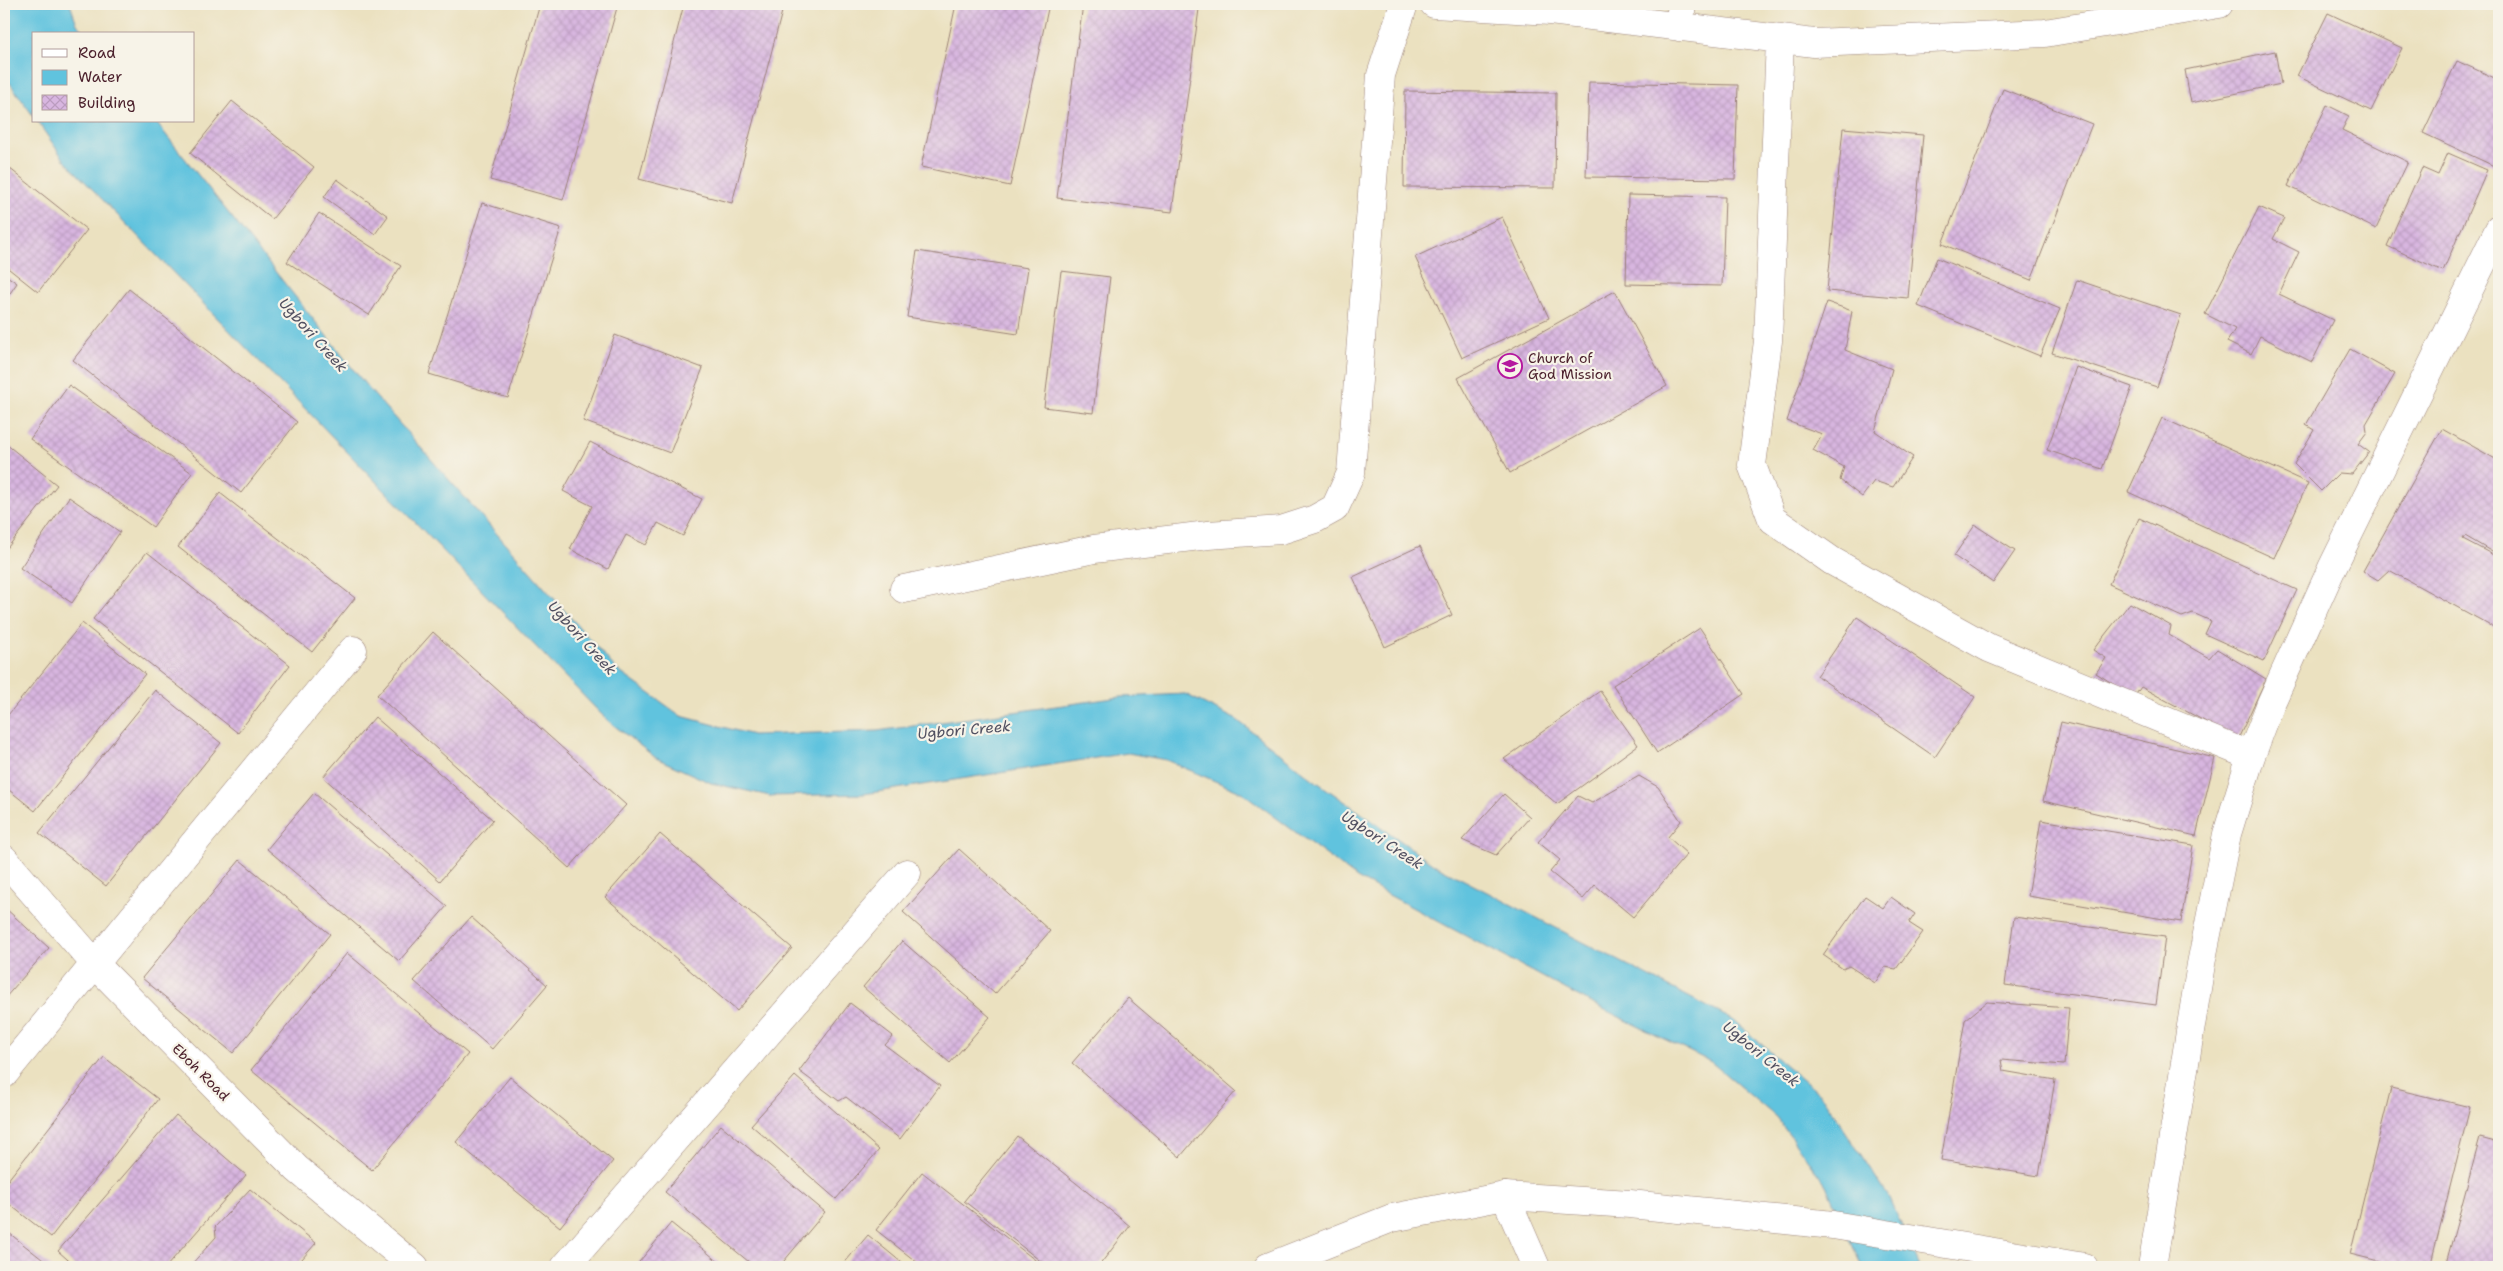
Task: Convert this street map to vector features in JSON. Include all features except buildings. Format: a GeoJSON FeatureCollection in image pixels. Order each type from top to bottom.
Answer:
{"type":"FeatureCollection","features":[{"type":"Feature","properties":{"kind":"street"},"geometry":{"type":"LineString","coordinates":[[904,589],[1094,549],[1208,535],[1281,530],[1315,519],[1335,508],[1351,474],[1381,75],[1404,4]]}},
{"type":"Feature","properties":{"kind":"street"},"geometry":{"type":"LineString","coordinates":[[1434,4],[1550,11],[1681,15],[1780,39],[1814,43],[2044,33],[2219,4]]}},
{"type":"Feature","properties":{"kind":"street"},"geometry":{"type":"LineString","coordinates":[[1780,39],[1768,341],[1752,465],[1772,518],[1832,561],[1989,648],[2251,756]]}},
{"type":"Feature","properties":{"kind":"street"},"geometry":{"type":"LineString","coordinates":[[2152,1267],[2201,964],[2227,834],[2251,756],[2271,703],[2332,568],[2499,229]]}},
{"type":"Feature","properties":{"kind":"street"},"geometry":{"type":"LineString","coordinates":[[4,1074],[96,965],[352,650]]}},
{"type":"Feature","properties":{"kind":"street","name":"Eboh Road"},"geometry":{"type":"LineString","coordinates":[[4,859],[96,965],[297,1169],[415,1267]]}},
{"type":"Feature","properties":{"kind":"street"},"geometry":{"type":"LineString","coordinates":[[565,1267],[908,873]]}},
{"type":"Feature","properties":{"kind":"street"},"geometry":{"type":"LineString","coordinates":[[1505,1196],[1536,1267]]}},
{"type":"Feature","properties":{"kind":"street"},"geometry":{"type":"LineString","coordinates":[[1268,1267],[1392,1218],[1505,1196],[1630,1204],[1833,1225],[2084,1267]]}},
{"type":"Feature","properties":{"kind":"water"},"geometry":{"type":"Polygon","coordinates":[[[4,4],[70,4],[77,24],[83,32],[32,32],[32,114],[4,75],[4,4]]]}},
{"type":"Feature","properties":{"kind":"water","name":"Ugbori Creek"},"geometry":{"type":"Polygon","coordinates":[[[38,122],[156,122],[369,389],[617,670],[681,716],[753,735],[877,731],[1121,697],[1185,694],[1237,720],[1314,780],[1435,865],[1733,1020],[1823,1097],[1890,1199],[1920,1267],[1862,1267],[1826,1185],[1776,1117],[1711,1062],[1595,1005],[1357,878],[1243,793],[1166,760],[1128,753],[864,794],[770,796],[711,783],[656,758],[607,720],[65,161],[38,122]]]}},
{"type":"Feature","properties":{"kind":"place","name":"Church of God Mission"},"geometry":{"type":"Point","coordinates":[1510,366]}}]}
